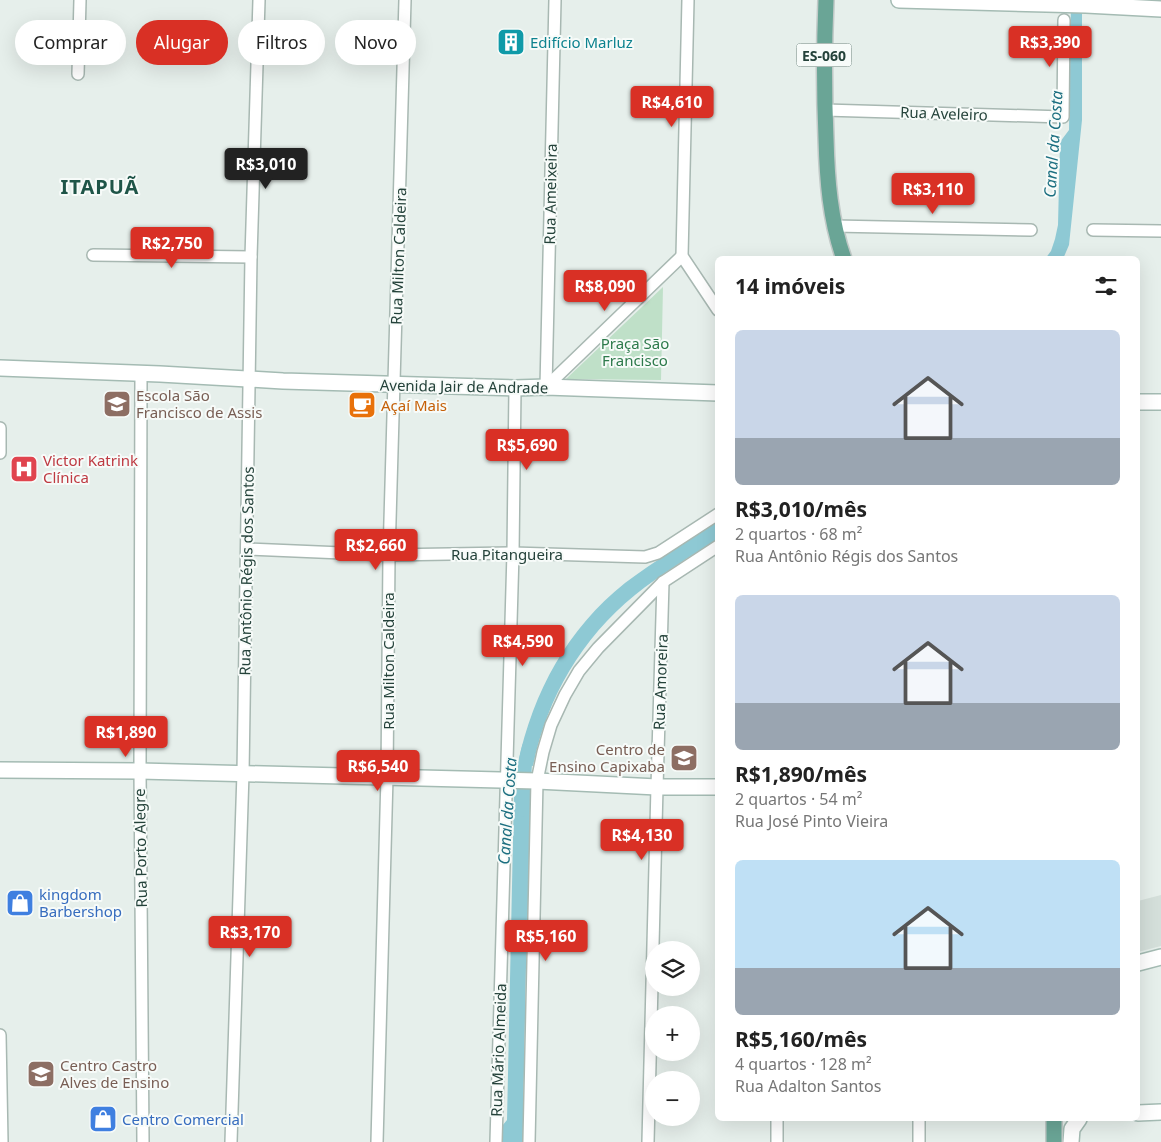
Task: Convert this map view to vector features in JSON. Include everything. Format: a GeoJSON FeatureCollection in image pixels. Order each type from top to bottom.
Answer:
{"type":"FeatureCollection","features":[{"type":"Feature","properties":{"kind":"main road","name":"ES-060"},"geometry":{"type":"LineString","coordinates":[[826,0],[825,110],[828,182],[834,226],[843,256]]}},
{"type":"Feature","properties":{"kind":"main road"},"geometry":{"type":"LineString","coordinates":[[899,0],[1066,13],[1086,6],[1161,9]]}},
{"type":"Feature","properties":{"kind":"main road","name":"Avenida Jair de Andrade"},"geometry":{"type":"LineString","coordinates":[[0,368],[250,380],[715,393]]}},
{"type":"Feature","properties":{"kind":"main road"},"geometry":{"type":"LineString","coordinates":[[1140,402],[1161,402]]}},
{"type":"Feature","properties":{"kind":"main road"},"geometry":{"type":"LineString","coordinates":[[0,770],[140,770],[510,780],[656,787],[715,787]]}},
{"type":"Feature","properties":{"kind":"main road"},"geometry":{"type":"LineString","coordinates":[[1140,962],[1161,957]]}},
{"type":"Feature","properties":{"kind":"main road"},"geometry":{"type":"LineString","coordinates":[[1140,1113],[1161,1112]]}},
{"type":"Feature","properties":{"kind":"main road"},"geometry":{"type":"LineString","coordinates":[[1054,1121],[1054,1142]]}},
{"type":"Feature","properties":{"kind":"main road"},"geometry":{"type":"LineString","coordinates":[[1071,1142],[1072,1129],[1078,1121]]}},
{"type":"Feature","properties":{"kind":"street"},"geometry":{"type":"LineString","coordinates":[[78,74],[80,0]]}},
{"type":"Feature","properties":{"kind":"street","name":"Rua Antônio Régis dos Santos"},"geometry":{"type":"LineString","coordinates":[[231,1142],[243,773],[251,257],[259,0]]}},
{"type":"Feature","properties":{"kind":"street","name":"Rua Milton Caldeira"},"geometry":{"type":"LineString","coordinates":[[377,1142],[388,777],[389,554],[405,0]]}},
{"type":"Feature","properties":{"kind":"street","name":"Rua Ameixeira"},"geometry":{"type":"LineString","coordinates":[[546,387],[555,0]]}},
{"type":"Feature","properties":{"kind":"street"},"geometry":{"type":"LineString","coordinates":[[688,0],[682,256],[715,306]]}},
{"type":"Feature","properties":{"kind":"street","name":"Rua Aveleiro"},"geometry":{"type":"LineString","coordinates":[[825,110],[1063,117],[1066,13]]}},
{"type":"Feature","properties":{"kind":"street"},"geometry":{"type":"LineString","coordinates":[[834,226],[1031,230]]}},
{"type":"Feature","properties":{"kind":"street"},"geometry":{"type":"LineString","coordinates":[[1093,230],[1161,231]]}},
{"type":"Feature","properties":{"kind":"street"},"geometry":{"type":"LineString","coordinates":[[93,255],[251,257]]}},
{"type":"Feature","properties":{"kind":"street"},"geometry":{"type":"LineString","coordinates":[[546,387],[682,256]]}},
{"type":"Feature","properties":{"kind":"street","name":"Rua Porto Alegre"},"geometry":{"type":"LineString","coordinates":[[141,374],[140,770],[143,1142]]}},
{"type":"Feature","properties":{"kind":"street","name":"Rua Mário Almeida"},"geometry":{"type":"LineString","coordinates":[[496,1142],[510,780],[515,388]]}},
{"type":"Feature","properties":{"kind":"street"},"geometry":{"type":"LineString","coordinates":[[0,428],[0,453]]}},
{"type":"Feature","properties":{"kind":"street","name":"Rua Pitangueira"},"geometry":{"type":"LineString","coordinates":[[247,549],[389,554],[513,553],[648,556],[658,553],[715,516]]}},
{"type":"Feature","properties":{"kind":"street"},"geometry":{"type":"LineString","coordinates":[[529,1142],[535,781],[551,725],[579,671],[598,648],[663,582],[715,548]]}},
{"type":"Feature","properties":{"kind":"street","name":"Rua Amoreira"},"geometry":{"type":"LineString","coordinates":[[648,1142],[656,787],[663,582]]}},
{"type":"Feature","properties":{"kind":"street"},"geometry":{"type":"LineString","coordinates":[[0,1036],[2,1142]]}},
{"type":"Feature","properties":{"kind":"street"},"geometry":{"type":"LineString","coordinates":[[777,1121],[777,1142]]}},
{"type":"Feature","properties":{"kind":"street"},"geometry":{"type":"LineString","coordinates":[[919,1121],[919,1142]]}},
{"type":"Feature","properties":{"kind":"shaded area"},"geometry":{"type":"Polygon","coordinates":[[[1161,895],[1161,946],[1140,951],[1140,900],[1161,895]]]}},
{"type":"Feature","properties":{"kind":"green space","name":"Praça São Francisco"},"geometry":{"type":"Polygon","coordinates":[[[663,287],[661,380],[565,379],[566,379],[663,287]]]}},
{"type":"Feature","properties":{"kind":"water"},"geometry":{"type":"Polygon","coordinates":[[[1071,0],[1082,0],[1082,120],[1069,245],[1064,256],[1047,256],[1051,251],[1058,225],[1060,142],[1069,130],[1071,0]]]}},
{"type":"Feature","properties":{"kind":"water"},"geometry":{"type":"Polygon","coordinates":[[[715,523],[715,540],[645,587],[616,612],[598,631],[569,671],[557,694],[539,741],[533,766],[518,763],[533,711],[543,687],[570,641],[586,620],[605,601],[625,583],[715,523]]]}},
{"type":"Feature","properties":{"kind":"water"},"geometry":{"type":"Polygon","coordinates":[[[514,792],[531,793],[529,914],[527,915],[524,1142],[502,1142],[502,1126],[507,1120],[514,792]]]}},
{"type":"Feature","properties":{"kind":"waterway","name":"Canal da Costa"},"geometry":{"type":"LineString","coordinates":[[522,810],[525,764],[529,747]]}},
{"type":"Feature","properties":{"kind":"place","name":"Edifício Marluz"},"geometry":{"type":"Point","coordinates":[511,42]}},
{"type":"Feature","properties":{"kind":"place","name":"Escola São Francisco de Assis"},"geometry":{"type":"Point","coordinates":[117,404]}},
{"type":"Feature","properties":{"kind":"place","name":"Açaí Mais"},"geometry":{"type":"Point","coordinates":[362,405]}},
{"type":"Feature","properties":{"kind":"place","name":"Victor Katrink Clínica"},"geometry":{"type":"Point","coordinates":[24,469]}},
{"type":"Feature","properties":{"kind":"place","name":"Centro de Ensino Capixaba"},"geometry":{"type":"Point","coordinates":[684,758]}},
{"type":"Feature","properties":{"kind":"place","name":"kingdom Barbershop"},"geometry":{"type":"Point","coordinates":[20,903]}},
{"type":"Feature","properties":{"kind":"place","name":"Centro Castro Alves de Ensino"},"geometry":{"type":"Point","coordinates":[41,1074]}},
{"type":"Feature","properties":{"kind":"place","name":"Centro Comercial"},"geometry":{"type":"Point","coordinates":[103,1119]}},
{"type":"Feature","properties":{"kind":"district","name":"ITAPUÃ"},"geometry":{"type":"Point","coordinates":[100,186]}}]}
